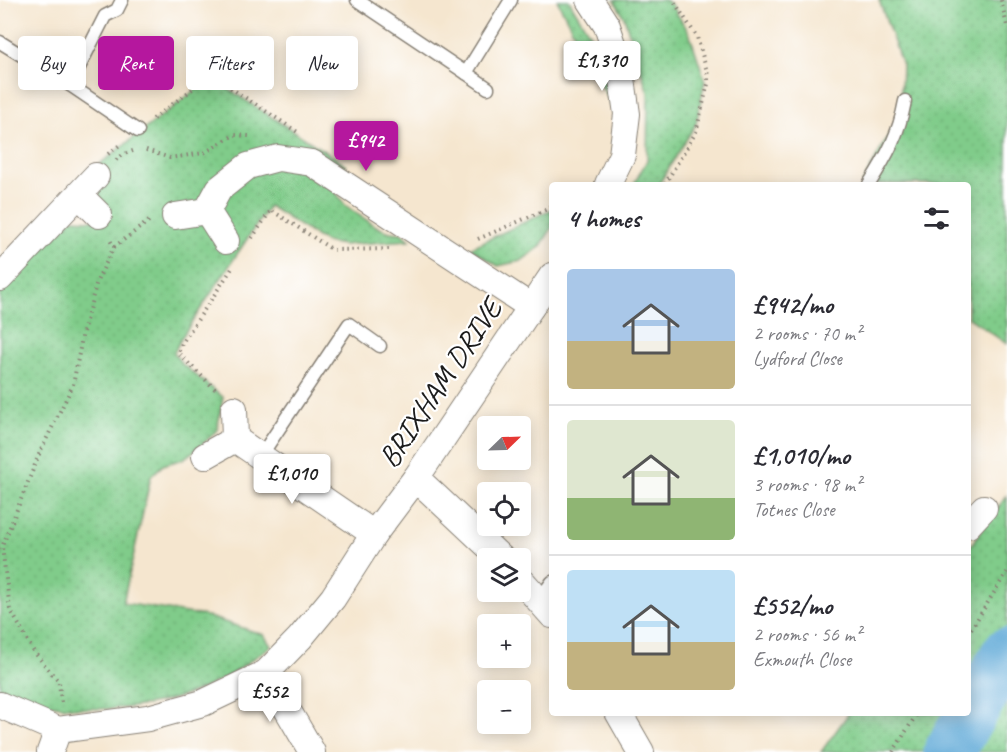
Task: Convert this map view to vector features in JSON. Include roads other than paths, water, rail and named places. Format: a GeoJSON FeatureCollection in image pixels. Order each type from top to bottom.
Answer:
{"type":"FeatureCollection","features":[{"type":"Feature","properties":{"kind":"street"},"geometry":{"type":"LineString","coordinates":[[590,0],[607,26],[620,66],[627,114],[622,155],[609,182]]}},
{"type":"Feature","properties":{"kind":"street"},"geometry":{"type":"LineString","coordinates":[[207,211],[219,189],[248,165],[278,158],[312,163],[531,307]]}},
{"type":"Feature","properties":{"kind":"street"},"geometry":{"type":"LineString","coordinates":[[0,278],[79,195],[99,168]]}},
{"type":"Feature","properties":{"kind":"street"},"geometry":{"type":"LineString","coordinates":[[79,195],[99,215]]}},
{"type":"Feature","properties":{"kind":"street"},"geometry":{"type":"LineString","coordinates":[[175,216],[207,211]]}},
{"type":"Feature","properties":{"kind":"street"},"geometry":{"type":"LineString","coordinates":[[207,211],[232,249]]}},
{"type":"Feature","properties":{"kind":"street","name":"BRIXHAM DRIVE"},"geometry":{"type":"LineString","coordinates":[[54,741],[203,703],[266,673],[300,638],[333,597],[549,280]]}},
{"type":"Feature","properties":{"kind":"street"},"geometry":{"type":"LineString","coordinates":[[234,409],[235,439]]}},
{"type":"Feature","properties":{"kind":"street"},"geometry":{"type":"LineString","coordinates":[[235,439],[374,534]]}},
{"type":"Feature","properties":{"kind":"street"},"geometry":{"type":"LineString","coordinates":[[205,456],[235,439]]}},
{"type":"Feature","properties":{"kind":"street"},"geometry":{"type":"LineString","coordinates":[[416,478],[490,548]]}},
{"type":"Feature","properties":{"kind":"street"},"geometry":{"type":"LineString","coordinates":[[531,587],[548,599]]}},
{"type":"Feature","properties":{"kind":"street"},"geometry":{"type":"LineString","coordinates":[[266,673],[312,752]]}},
{"type":"Feature","properties":{"kind":"street"},"geometry":{"type":"LineString","coordinates":[[0,705],[54,741]]}},
{"type":"Feature","properties":{"kind":"street"},"geometry":{"type":"LineString","coordinates":[[620,716],[641,752]]}},
{"type":"Feature","properties":{"kind":"lane"},"geometry":{"type":"LineString","coordinates":[[86,54],[105,16],[117,9],[122,0]]}},
{"type":"Feature","properties":{"kind":"lane"},"geometry":{"type":"LineString","coordinates":[[357,0],[488,88]]}},
{"type":"Feature","properties":{"kind":"lane"},"geometry":{"type":"LineString","coordinates":[[466,73],[511,0]]}},
{"type":"Feature","properties":{"kind":"lane"},"geometry":{"type":"LineString","coordinates":[[0,42],[18,53]]}},
{"type":"Feature","properties":{"kind":"lane"},"geometry":{"type":"LineString","coordinates":[[76,90],[138,130]]}},
{"type":"Feature","properties":{"kind":"lane"},"geometry":{"type":"LineString","coordinates":[[870,182],[882,165],[901,126],[905,101]]}},
{"type":"Feature","properties":{"kind":"lane"},"geometry":{"type":"LineString","coordinates":[[260,456],[349,324],[380,346]]}},
{"type":"Feature","properties":{"kind":"waterway"},"geometry":{"type":"LineString","coordinates":[[971,714],[1007,653]]}},
{"type":"Feature","properties":{"kind":"waterway"},"geometry":{"type":"LineString","coordinates":[[949,752],[970,716]]}}]}
